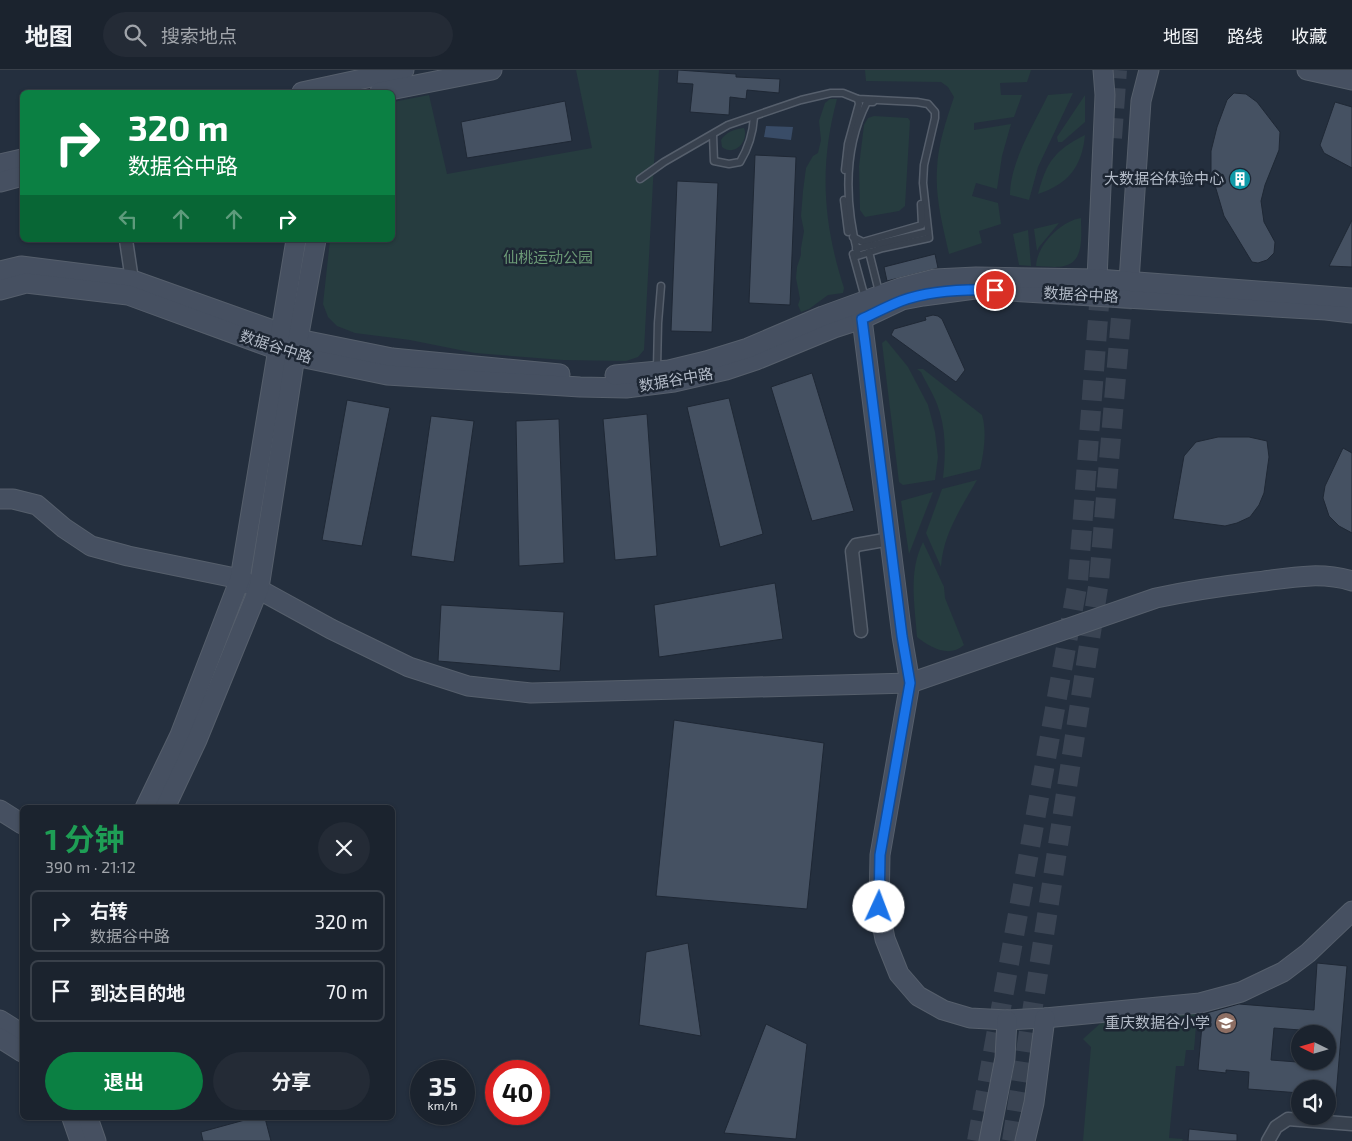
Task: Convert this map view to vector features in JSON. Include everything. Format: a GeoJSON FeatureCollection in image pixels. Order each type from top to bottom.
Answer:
{"type":"FeatureCollection","features":[{"type":"Feature","properties":{"kind":"street"},"geometry":{"type":"LineString","coordinates":[[323,90],[342,87],[404,70]]}},
{"type":"Feature","properties":{"kind":"street"},"geometry":{"type":"LineString","coordinates":[[390,90],[492,70]]}},
{"type":"Feature","properties":{"kind":"street"},"geometry":{"type":"LineString","coordinates":[[1096,279],[1105,95],[1103,70]]}},
{"type":"Feature","properties":{"kind":"street"},"geometry":{"type":"LineString","coordinates":[[1129,281],[1141,101],[1149,70]]}},
{"type":"Feature","properties":{"kind":"street"},"geometry":{"type":"LineString","coordinates":[[1307,70],[1352,80]]}},
{"type":"Feature","properties":{"kind":"street"},"geometry":{"type":"LineString","coordinates":[[0,164],[20,159]]}},
{"type":"Feature","properties":{"kind":"street"},"geometry":{"type":"LineString","coordinates":[[0,182],[20,177]]}},
{"type":"Feature","properties":{"kind":"street"},"geometry":{"type":"LineString","coordinates":[[126,242],[132,280]]}},
{"type":"Feature","properties":{"kind":"street"},"geometry":{"type":"LineString","coordinates":[[166,805],[197,740],[259,588],[288,344],[296,242]]}},
{"type":"Feature","properties":{"kind":"street"},"geometry":{"type":"LineString","coordinates":[[146,805],[180,735],[240,579],[288,344],[315,242]]}},
{"type":"Feature","properties":{"kind":"street","name":"数据谷中路"},"geometry":{"type":"LineString","coordinates":[[0,271],[21,266],[132,280],[288,344],[392,358],[579,375],[628,375],[657,372],[706,361],[748,348],[823,316],[866,305],[975,289],[1352,313]]}},
{"type":"Feature","properties":{"kind":"street","name":"数据谷中路"},"geometry":{"type":"LineString","coordinates":[[0,290],[26,283],[128,295],[387,375],[570,387],[626,388],[674,382],[726,370],[756,360],[834,328],[866,305],[900,288],[945,278],[1096,279],[1352,298]]}},
{"type":"Feature","properties":{"kind":"street"},"geometry":{"type":"LineString","coordinates":[[866,305],[890,540],[910,683],[880,855],[879,907],[884,939],[899,974],[918,996],[943,1010],[970,1018],[1008,1020],[1045,1018],[1200,1002],[1241,992],[1283,972],[1308,953],[1352,911]]}},
{"type":"Feature","properties":{"kind":"street"},"geometry":{"type":"LineString","coordinates":[[0,498],[37,505],[64,528],[91,546],[128,556],[240,579],[331,630],[409,666],[468,686],[531,694],[910,683],[1156,598],[1181,592],[1311,575],[1339,577],[1352,581]]}},
{"type":"Feature","properties":{"kind":"street"},"geometry":{"type":"LineString","coordinates":[[861,630],[852,551],[856,545],[890,540]]}},
{"type":"Feature","properties":{"kind":"street"},"geometry":{"type":"LineString","coordinates":[[0,810],[20,823]]}},
{"type":"Feature","properties":{"kind":"street"},"geometry":{"type":"LineString","coordinates":[[1025,1141],[1035,1095],[1045,1018]]}},
{"type":"Feature","properties":{"kind":"street"},"geometry":{"type":"LineString","coordinates":[[0,1020],[20,1033]]}},
{"type":"Feature","properties":{"kind":"street"},"geometry":{"type":"LineString","coordinates":[[989,1141],[1005,1058],[1008,1020]]}},
{"type":"Feature","properties":{"kind":"street"},"geometry":{"type":"LineString","coordinates":[[0,1038],[20,1051]]}},
{"type":"Feature","properties":{"kind":"street"},"geometry":{"type":"LineString","coordinates":[[1268,1141],[1276,1127],[1288,1119],[1352,1124]]}},
{"type":"Feature","properties":{"kind":"street"},"geometry":{"type":"LineString","coordinates":[[73,1120],[80,1141]]}},
{"type":"Feature","properties":{"kind":"street"},"geometry":{"type":"LineString","coordinates":[[89,1120],[96,1141]]}},
{"type":"Feature","properties":{"kind":"lane"},"geometry":{"type":"LineString","coordinates":[[640,179],[664,162],[728,125],[801,100],[831,93],[843,94],[858,99],[922,102],[928,104],[934,112],[935,118],[924,165],[923,183],[929,238],[856,254]]}},
{"type":"Feature","properties":{"kind":"lane"},"geometry":{"type":"LineString","coordinates":[[856,254],[845,211],[844,180],[848,144],[859,104],[858,99]]}},
{"type":"Feature","properties":{"kind":"lane"},"geometry":{"type":"LineString","coordinates":[[853,237],[863,242],[922,225],[920,180],[922,157],[932,112],[926,105],[867,102],[856,130],[847,192],[853,237],[866,305]]}},
{"type":"Feature","properties":{"kind":"lane"},"geometry":{"type":"LineString","coordinates":[[713,134],[714,161],[729,164],[740,162],[748,147],[754,117]]}},
{"type":"Feature","properties":{"kind":"lane"},"geometry":{"type":"LineString","coordinates":[[856,254],[928,232]]}},
{"type":"Feature","properties":{"kind":"lane"},"geometry":{"type":"LineString","coordinates":[[866,305],[869,252]]}},
{"type":"Feature","properties":{"kind":"lane"},"geometry":{"type":"LineString","coordinates":[[657,372],[661,286]]}},
{"type":"Feature","properties":{"kind":"green space","name":"仙桃运动公园"},"geometry":{"type":"Polygon","coordinates":[[[576,70],[659,70],[644,350],[638,357],[626,361],[563,360],[475,353],[410,340],[355,333],[337,326],[328,317],[323,304],[330,242],[395,242],[395,102],[429,95],[447,174],[592,148],[576,70]]]}},
{"type":"Feature","properties":{"kind":"green space"},"geometry":{"type":"Polygon","coordinates":[[[865,70],[1031,70],[1027,82],[1000,83],[1001,95],[1022,95],[1014,117],[974,123],[974,130],[1011,124],[1002,156],[997,189],[976,183],[972,196],[998,203],[1001,224],[979,231],[982,243],[949,254],[937,191],[938,160],[941,142],[954,97],[948,87],[941,82],[866,81],[865,70]]]}},
{"type":"Feature","properties":{"kind":"green space"},"geometry":{"type":"Polygon","coordinates":[[[1073,93],[1038,167],[1029,200],[1010,195],[1011,182],[1018,157],[1048,95],[1073,93]]]}},
{"type":"Feature","properties":{"kind":"green space"},"geometry":{"type":"Polygon","coordinates":[[[1085,95],[1085,122],[1062,142],[1058,142],[1057,137],[1085,95]]]}},
{"type":"Feature","properties":{"kind":"green space"},"geometry":{"type":"Polygon","coordinates":[[[830,99],[837,99],[828,148],[826,194],[832,240],[844,288],[843,293],[828,295],[809,309],[801,312],[798,305],[800,299],[796,278],[804,231],[801,216],[806,168],[813,156],[818,153],[821,140],[819,121],[825,103],[830,99]]]}},
{"type":"Feature","properties":{"kind":"green space"},"geometry":{"type":"Polygon","coordinates":[[[874,116],[908,118],[910,121],[905,206],[899,211],[865,217],[860,210],[859,166],[864,125],[868,118],[874,116]]]}},
{"type":"Feature","properties":{"kind":"green space"},"geometry":{"type":"Polygon","coordinates":[[[744,128],[744,138],[740,146],[732,150],[722,147],[721,140],[725,135],[734,130],[744,128]]]}},
{"type":"Feature","properties":{"kind":"green space"},"geometry":{"type":"Polygon","coordinates":[[[1085,135],[1081,156],[1072,173],[1058,185],[1038,194],[1044,173],[1053,158],[1066,146],[1085,135]]]}},
{"type":"Feature","properties":{"kind":"green space"},"geometry":{"type":"Polygon","coordinates":[[[1081,218],[1081,239],[1076,259],[1061,267],[1036,266],[1037,258],[1051,235],[1073,220],[1081,218]]]}},
{"type":"Feature","properties":{"kind":"green space"},"geometry":{"type":"Polygon","coordinates":[[[1059,223],[1039,247],[1037,251],[1034,229],[1059,223]]]}},
{"type":"Feature","properties":{"kind":"green space"},"geometry":{"type":"Polygon","coordinates":[[[1028,230],[1031,266],[1019,265],[1013,234],[1028,230]]]}},
{"type":"Feature","properties":{"kind":"green space"},"geometry":{"type":"Polygon","coordinates":[[[886,340],[908,367],[928,405],[935,432],[938,457],[935,480],[903,485],[899,482],[882,343],[886,340]]]}},
{"type":"Feature","properties":{"kind":"green space"},"geometry":{"type":"Polygon","coordinates":[[[917,369],[923,369],[982,415],[984,442],[980,469],[943,478],[945,450],[944,431],[940,413],[934,396],[921,372],[917,369]]]}},
{"type":"Feature","properties":{"kind":"green space"},"geometry":{"type":"Polygon","coordinates":[[[977,480],[949,532],[942,555],[941,567],[926,533],[942,489],[977,480]]]}},
{"type":"Feature","properties":{"kind":"green space"},"geometry":{"type":"Polygon","coordinates":[[[933,492],[909,554],[901,501],[933,492]]]}},
{"type":"Feature","properties":{"kind":"green space"},"geometry":{"type":"Polygon","coordinates":[[[923,542],[944,587],[945,598],[964,645],[952,651],[934,648],[917,637],[914,577],[918,553],[923,542]]]}},
{"type":"Feature","properties":{"kind":"green space"},"geometry":{"type":"Polygon","coordinates":[[[1134,1009],[1197,1014],[1194,1050],[1186,1050],[1184,1066],[1176,1066],[1169,1138],[1183,1139],[1182,1141],[1083,1141],[1091,1047],[1083,1039],[1112,1013],[1134,1009]]]}},
{"type":"Feature","properties":{"kind":"water"},"geometry":{"type":"Polygon","coordinates":[[[766,126],[793,127],[791,140],[764,137],[766,126]]]}},
{"type":"Feature","properties":{"kind":"building"},"geometry":{"type":"Polygon","coordinates":[[[678,70],[736,74],[736,77],[780,79],[779,93],[747,90],[746,99],[730,97],[729,115],[690,112],[693,84],[677,83],[678,70]]]}},
{"type":"Feature","properties":{"kind":"building","name":"大数据谷体验中心"},"geometry":{"type":"Polygon","coordinates":[[[1234,93],[1246,94],[1257,102],[1280,132],[1279,150],[1265,185],[1261,201],[1264,222],[1275,242],[1274,253],[1267,260],[1258,263],[1252,262],[1224,216],[1211,172],[1211,151],[1217,127],[1227,100],[1234,93]]]}},
{"type":"Feature","properties":{"kind":"building"},"geometry":{"type":"Polygon","coordinates":[[[565,101],[572,141],[467,158],[461,122],[565,101]]]}},
{"type":"Feature","properties":{"kind":"building"},"geometry":{"type":"Polygon","coordinates":[[[1335,102],[1352,107],[1352,168],[1324,153],[1320,145],[1335,102]]]}},
{"type":"Feature","properties":{"kind":"building"},"geometry":{"type":"Polygon","coordinates":[[[755,155],[796,157],[790,305],[749,303],[755,155]]]}},
{"type":"Feature","properties":{"kind":"building"},"geometry":{"type":"Polygon","coordinates":[[[677,181],[718,183],[712,332],[671,331],[677,181]]]}},
{"type":"Feature","properties":{"kind":"building"},"geometry":{"type":"Polygon","coordinates":[[[1352,220],[1352,267],[1329,266],[1352,220]]]}},
{"type":"Feature","properties":{"kind":"building"},"geometry":{"type":"Polygon","coordinates":[[[935,254],[938,268],[887,281],[884,267],[935,254]]]}},
{"type":"Feature","properties":{"kind":"building"},"geometry":{"type":"Polygon","coordinates":[[[933,315],[942,319],[965,370],[956,382],[891,335],[894,329],[926,320],[925,317],[933,315]]]}},
{"type":"Feature","properties":{"kind":"building"},"geometry":{"type":"Polygon","coordinates":[[[812,373],[854,511],[812,521],[771,387],[812,373]]]}},
{"type":"Feature","properties":{"kind":"building"},"geometry":{"type":"Polygon","coordinates":[[[729,398],[763,534],[720,547],[687,407],[729,398]]]}},
{"type":"Feature","properties":{"kind":"building"},"geometry":{"type":"Polygon","coordinates":[[[347,400],[390,408],[362,546],[322,540],[347,400]]]}},
{"type":"Feature","properties":{"kind":"building"},"geometry":{"type":"Polygon","coordinates":[[[647,414],[657,556],[615,560],[603,419],[647,414]]]}},
{"type":"Feature","properties":{"kind":"building"},"geometry":{"type":"Polygon","coordinates":[[[431,416],[474,421],[454,562],[411,556],[431,416]]]}},
{"type":"Feature","properties":{"kind":"building"},"geometry":{"type":"Polygon","coordinates":[[[559,419],[564,563],[519,566],[516,421],[559,419]]]}},
{"type":"Feature","properties":{"kind":"building"},"geometry":{"type":"Polygon","coordinates":[[[1218,437],[1249,437],[1267,441],[1269,457],[1264,493],[1259,505],[1250,517],[1225,526],[1173,519],[1184,456],[1196,442],[1218,437]]]}},
{"type":"Feature","properties":{"kind":"building"},"geometry":{"type":"Polygon","coordinates":[[[1343,448],[1352,453],[1352,533],[1339,526],[1329,516],[1323,498],[1325,486],[1343,448]]]}},
{"type":"Feature","properties":{"kind":"building"},"geometry":{"type":"Polygon","coordinates":[[[775,583],[783,639],[659,657],[654,605],[775,583]]]}},
{"type":"Feature","properties":{"kind":"building"},"geometry":{"type":"Polygon","coordinates":[[[441,605],[564,612],[560,671],[438,661],[441,605]]]}},
{"type":"Feature","properties":{"kind":"building"},"geometry":{"type":"Polygon","coordinates":[[[674,720],[824,743],[807,909],[656,896],[674,720]]]}},
{"type":"Feature","properties":{"kind":"building"},"geometry":{"type":"Polygon","coordinates":[[[688,943],[701,1036],[639,1025],[646,952],[688,943]]]}},
{"type":"Feature","properties":{"kind":"building"},"geometry":{"type":"Polygon","coordinates":[[[1317,963],[1347,966],[1336,1096],[1336,1080],[1291,1080],[1291,1092],[1248,1089],[1249,1072],[1226,1070],[1226,1073],[1198,1070],[1203,1014],[1239,1004],[1314,1010],[1317,963]]]}},
{"type":"Feature","properties":{"kind":"building"},"geometry":{"type":"Polygon","coordinates":[[[766,1024],[807,1044],[796,1139],[724,1133],[766,1024]]]}},
{"type":"Feature","properties":{"kind":"building"},"geometry":{"type":"Polygon","coordinates":[[[245,1120],[266,1120],[271,1141],[203,1141],[201,1132],[245,1120]]]}},
{"type":"Feature","properties":{"kind":"building"},"geometry":{"type":"Polygon","coordinates":[[[1189,1129],[1237,1134],[1237,1141],[1188,1141],[1189,1129]]]}},
{"type":"Feature","properties":{"kind":"tunnel"},"geometry":{"type":"LineString","coordinates":[[1112,138],[1117,70]]}},
{"type":"Feature","properties":{"kind":"tunnel"},"geometry":{"type":"LineString","coordinates":[[977,1141],[1078,581],[1101,279]]}},
{"type":"Feature","properties":{"kind":"tunnel"},"geometry":{"type":"LineString","coordinates":[[1012,1141],[1099,581],[1124,281]]}},
{"type":"Feature","properties":{"kind":"place","name":"大数据谷体验中心"},"geometry":{"type":"Point","coordinates":[1240,179]}},
{"type":"Feature","properties":{"kind":"place","name":"重庆数据谷小学"},"geometry":{"type":"Point","coordinates":[1226,1023]}},
{"type":"Feature","properties":{"kind":"route"},"geometry":{"type":"LineString","coordinates":[[879,907],[880,855],[910,683],[902,636],[862,319],[902,300],[959,290],[995,290]]}}]}
